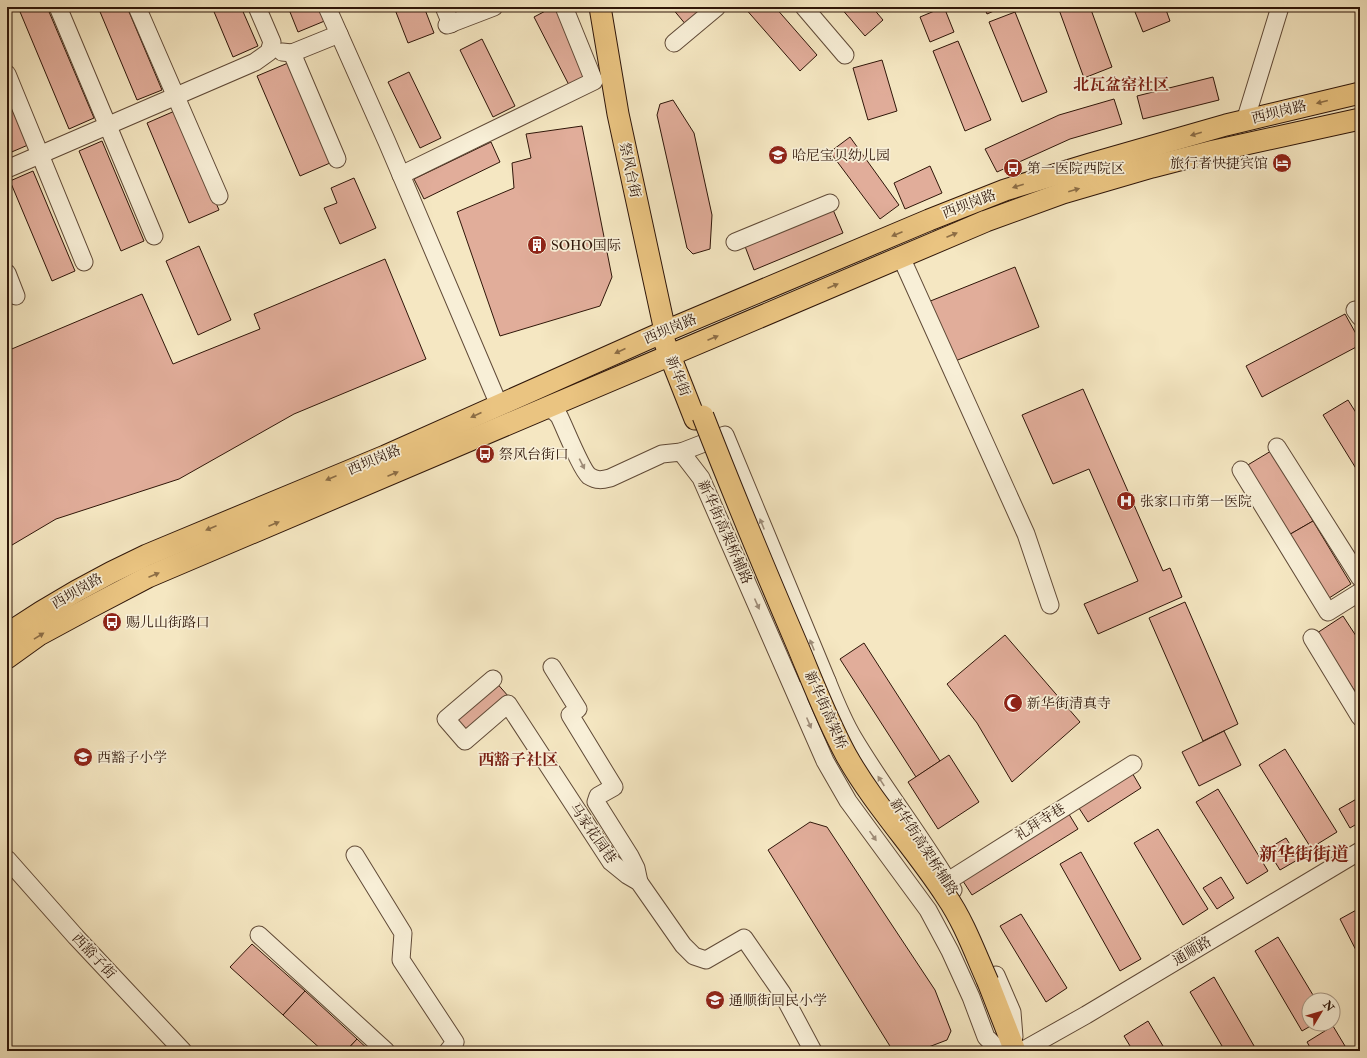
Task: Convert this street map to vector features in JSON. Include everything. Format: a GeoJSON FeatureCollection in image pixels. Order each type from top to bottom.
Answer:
{"type":"FeatureCollection","features":[{"type":"Feature","properties":{"kind":"main road","name":"祭风台街"},"geometry":{"type":"LineString","coordinates":[[600,7],[618,114],[665,331]]}},
{"type":"Feature","properties":{"kind":"main road","name":"西坝岗路"},"geometry":{"type":"LineString","coordinates":[[7,634],[76,590],[147,555],[385,456],[665,331],[929,220],[1005,190],[1090,164],[1245,121],[1360,93]]}},
{"type":"Feature","properties":{"kind":"main road","name":"西坝岗路"},"geometry":{"type":"LineString","coordinates":[[7,658],[39,635],[148,577],[674,355],[986,221],[1063,193],[1152,167],[1214,151],[1360,119]]}},
{"type":"Feature","properties":{"kind":"main road"},"geometry":{"type":"LineString","coordinates":[[1245,121],[1252,143]]}},
{"type":"Feature","properties":{"kind":"main road","name":"新华街"},"geometry":{"type":"LineString","coordinates":[[665,331],[699,417]]}},
{"type":"Feature","properties":{"kind":"main road","name":"新华街高架桥"},"geometry":{"type":"LineString","coordinates":[[699,417],[831,724],[846,754],[861,780],[928,869],[947,897],[963,925],[984,983]]}},
{"type":"Feature","properties":{"kind":"main road"},"geometry":{"type":"LineString","coordinates":[[984,983],[1004,1051]]}},
{"type":"Feature","properties":{"kind":"main road"},"geometry":{"type":"LineString","coordinates":[[984,983],[1015,1051]]}},
{"type":"Feature","properties":{"kind":"street"},"geometry":{"type":"LineString","coordinates":[[58,7],[154,236]]}},
{"type":"Feature","properties":{"kind":"street"},"geometry":{"type":"LineString","coordinates":[[137,7],[219,196]]}},
{"type":"Feature","properties":{"kind":"street"},"geometry":{"type":"LineString","coordinates":[[258,7],[272,42],[270,52]]}},
{"type":"Feature","properties":{"kind":"street"},"geometry":{"type":"LineString","coordinates":[[327,7],[401,175],[499,405]]}},
{"type":"Feature","properties":{"kind":"street"},"geometry":{"type":"LineString","coordinates":[[444,7],[449,24],[494,7]]}},
{"type":"Feature","properties":{"kind":"street"},"geometry":{"type":"LineString","coordinates":[[401,175],[594,81],[564,7]]}},
{"type":"Feature","properties":{"kind":"street"},"geometry":{"type":"LineString","coordinates":[[674,43],[717,7]]}},
{"type":"Feature","properties":{"kind":"street"},"geometry":{"type":"LineString","coordinates":[[804,7],[845,55]]}},
{"type":"Feature","properties":{"kind":"street"},"geometry":{"type":"LineString","coordinates":[[1245,121],[1280,7]]}},
{"type":"Feature","properties":{"kind":"street"},"geometry":{"type":"LineString","coordinates":[[7,169],[255,62],[270,52],[292,53],[339,34]]}},
{"type":"Feature","properties":{"kind":"street"},"geometry":{"type":"LineString","coordinates":[[292,53],[337,159]]}},
{"type":"Feature","properties":{"kind":"street"},"geometry":{"type":"LineString","coordinates":[[7,74],[84,262]]}},
{"type":"Feature","properties":{"kind":"street"},"geometry":{"type":"LineString","coordinates":[[735,242],[830,203]]}},
{"type":"Feature","properties":{"kind":"street"},"geometry":{"type":"LineString","coordinates":[[901,257],[1026,534],[1050,605]]}},
{"type":"Feature","properties":{"kind":"street"},"geometry":{"type":"LineString","coordinates":[[7,273],[16,296]]}},
{"type":"Feature","properties":{"kind":"street"},"geometry":{"type":"LineString","coordinates":[[548,408],[559,416],[588,475],[601,481],[662,454],[681,452]]}},
{"type":"Feature","properties":{"kind":"street","name":"新华街高架桥辅路"},"geometry":{"type":"LineString","coordinates":[[1000,1051],[986,1037],[971,997],[950,951],[928,910],[878,843],[844,794],[825,761],[701,478],[681,452],[725,435],[839,711],[853,738],[948,881],[967,914],[991,963],[1012,1012],[1015,1051]]}},
{"type":"Feature","properties":{"kind":"street"},"geometry":{"type":"LineString","coordinates":[[1277,447],[1360,578]]}},
{"type":"Feature","properties":{"kind":"street"},"geometry":{"type":"LineString","coordinates":[[1241,470],[1328,612],[1360,592]]}},
{"type":"Feature","properties":{"kind":"street"},"geometry":{"type":"LineString","coordinates":[[1312,638],[1360,717]]}},
{"type":"Feature","properties":{"kind":"street"},"geometry":{"type":"LineString","coordinates":[[552,667],[578,709],[570,715],[614,787],[598,796],[596,802],[630,856],[636,868],[638,882]]}},
{"type":"Feature","properties":{"kind":"street","name":"马家花园巷"},"geometry":{"type":"LineString","coordinates":[[493,679],[446,719],[465,741],[508,704],[611,862],[638,882],[683,945],[694,956],[706,960],[744,938],[782,993],[813,1051]]}},
{"type":"Feature","properties":{"kind":"street"},"geometry":{"type":"LineString","coordinates":[[796,693],[827,681]]}},
{"type":"Feature","properties":{"kind":"street","name":"礼拜寺巷"},"geometry":{"type":"LineString","coordinates":[[948,881],[1133,764]]}},
{"type":"Feature","properties":{"kind":"street","name":"通顺路"},"geometry":{"type":"LineString","coordinates":[[1022,1051],[1086,1015],[1360,851]]}},
{"type":"Feature","properties":{"kind":"street"},"geometry":{"type":"LineString","coordinates":[[355,855],[403,933],[401,960],[455,1048]]}},
{"type":"Feature","properties":{"kind":"street","name":"西豁子街"},"geometry":{"type":"LineString","coordinates":[[7,859],[183,1051]]}},
{"type":"Feature","properties":{"kind":"street","name":"通顺路"},"geometry":{"type":"LineString","coordinates":[[1042,1051],[1111,1012],[1360,862]]}},
{"type":"Feature","properties":{"kind":"street"},"geometry":{"type":"LineString","coordinates":[[259,935],[386,1051]]}},
{"type":"Feature","properties":{"kind":"building"},"geometry":{"type":"Polygon","coordinates":[[[18,7],[47,7],[94,118],[69,129],[18,7]]]}},
{"type":"Feature","properties":{"kind":"building"},"geometry":{"type":"Polygon","coordinates":[[[98,7],[127,7],[162,90],[137,100],[98,7]]]}},
{"type":"Feature","properties":{"kind":"building"},"geometry":{"type":"Polygon","coordinates":[[[212,7],[241,7],[258,46],[233,57],[212,7]]]}},
{"type":"Feature","properties":{"kind":"building"},"geometry":{"type":"Polygon","coordinates":[[[288,7],[322,7],[327,20],[298,32],[288,7]]]}},
{"type":"Feature","properties":{"kind":"building"},"geometry":{"type":"Polygon","coordinates":[[[394,7],[424,7],[434,33],[408,43],[394,7]]]}},
{"type":"Feature","properties":{"kind":"building"},"geometry":{"type":"Polygon","coordinates":[[[555,7],[590,77],[570,87],[534,17],[555,7]]]}},
{"type":"Feature","properties":{"kind":"building"},"geometry":{"type":"Polygon","coordinates":[[[710,7],[687,26],[672,8],[710,7]]]}},
{"type":"Feature","properties":{"kind":"building"},"geometry":{"type":"Polygon","coordinates":[[[744,7],[775,7],[817,55],[800,71],[744,7]]]}},
{"type":"Feature","properties":{"kind":"building"},"geometry":{"type":"Polygon","coordinates":[[[840,7],[872,7],[883,20],[865,36],[840,7]]]}},
{"type":"Feature","properties":{"kind":"building"},"geometry":{"type":"Polygon","coordinates":[[[944,7],[954,32],[930,42],[920,17],[944,7]]]}},
{"type":"Feature","properties":{"kind":"building"},"geometry":{"type":"Polygon","coordinates":[[[984,7],[1003,7],[987,14],[984,7]]]}},
{"type":"Feature","properties":{"kind":"building"},"geometry":{"type":"Polygon","coordinates":[[[1058,7],[1090,7],[1112,67],[1084,78],[1058,7]]]}},
{"type":"Feature","properties":{"kind":"building"},"geometry":{"type":"Polygon","coordinates":[[[1133,7],[1165,7],[1170,21],[1143,32],[1133,7]]]}},
{"type":"Feature","properties":{"kind":"building"},"geometry":{"type":"Polygon","coordinates":[[[1015,12],[1047,92],[1022,102],[989,22],[1015,12]]]}},
{"type":"Feature","properties":{"kind":"building"},"geometry":{"type":"Polygon","coordinates":[[[482,39],[515,106],[493,117],[460,50],[482,39]]]}},
{"type":"Feature","properties":{"kind":"building"},"geometry":{"type":"Polygon","coordinates":[[[958,41],[991,120],[965,131],[933,51],[958,41]]]}},
{"type":"Feature","properties":{"kind":"building"},"geometry":{"type":"Polygon","coordinates":[[[882,60],[897,111],[868,120],[853,68],[882,60]]]}},
{"type":"Feature","properties":{"kind":"building"},"geometry":{"type":"Polygon","coordinates":[[[288,63],[330,163],[300,176],[257,76],[288,63]]]}},
{"type":"Feature","properties":{"kind":"building"},"geometry":{"type":"Polygon","coordinates":[[[409,72],[441,138],[420,148],[388,82],[409,72]]]}},
{"type":"Feature","properties":{"kind":"building"},"geometry":{"type":"Polygon","coordinates":[[[1213,77],[1219,100],[1143,119],[1137,96],[1213,77]]]}},
{"type":"Feature","properties":{"kind":"building"},"geometry":{"type":"Polygon","coordinates":[[[7,97],[28,145],[7,154],[7,97]]]}},
{"type":"Feature","properties":{"kind":"building"},"geometry":{"type":"Polygon","coordinates":[[[1114,99],[1122,124],[1070,139],[997,172],[985,149],[1059,115],[1114,99]]]}},
{"type":"Feature","properties":{"kind":"building"},"geometry":{"type":"Polygon","coordinates":[[[673,100],[694,133],[712,215],[710,249],[693,254],[687,248],[657,115],[660,104],[673,100]]]}},
{"type":"Feature","properties":{"kind":"building"},"geometry":{"type":"Polygon","coordinates":[[[177,110],[219,210],[189,223],[147,123],[177,110]]]}},
{"type":"Feature","properties":{"kind":"building","name":"SOHO国际"},"geometry":{"type":"Polygon","coordinates":[[[582,126],[612,277],[600,306],[500,336],[457,212],[514,188],[512,163],[531,158],[526,134],[582,126]]]}},
{"type":"Feature","properties":{"kind":"building"},"geometry":{"type":"Polygon","coordinates":[[[850,137],[899,205],[880,219],[830,152],[850,137]]]}},
{"type":"Feature","properties":{"kind":"building"},"geometry":{"type":"Polygon","coordinates":[[[102,141],[144,241],[121,251],[79,151],[102,141]]]}},
{"type":"Feature","properties":{"kind":"building"},"geometry":{"type":"Polygon","coordinates":[[[491,142],[500,162],[424,199],[414,179],[491,142]]]}},
{"type":"Feature","properties":{"kind":"building"},"geometry":{"type":"Polygon","coordinates":[[[930,166],[942,193],[905,209],[894,183],[930,166]]]}},
{"type":"Feature","properties":{"kind":"building"},"geometry":{"type":"Polygon","coordinates":[[[33,171],[75,271],[52,281],[10,181],[33,171]]]}},
{"type":"Feature","properties":{"kind":"building"},"geometry":{"type":"Polygon","coordinates":[[[354,178],[376,228],[340,244],[324,208],[337,203],[331,188],[354,178]]]}},
{"type":"Feature","properties":{"kind":"building"},"geometry":{"type":"Polygon","coordinates":[[[831,205],[843,233],[754,270],[743,241],[831,205]]]}},
{"type":"Feature","properties":{"kind":"building"},"geometry":{"type":"Polygon","coordinates":[[[199,246],[231,320],[198,335],[166,261],[199,246]]]}},
{"type":"Feature","properties":{"kind":"building"},"geometry":{"type":"Polygon","coordinates":[[[385,259],[426,359],[294,414],[179,479],[56,519],[7,548],[7,351],[142,294],[173,364],[260,329],[254,314],[385,259]]]}},
{"type":"Feature","properties":{"kind":"building"},"geometry":{"type":"Polygon","coordinates":[[[1015,267],[1039,327],[943,366],[918,306],[1015,267]]]}},
{"type":"Feature","properties":{"kind":"building"},"geometry":{"type":"Polygon","coordinates":[[[1345,314],[1360,341],[1360,345],[1262,397],[1246,366],[1345,314]]]}},
{"type":"Feature","properties":{"kind":"building"},"geometry":{"type":"Polygon","coordinates":[[[1083,389],[1163,571],[1170,568],[1182,597],[1098,634],[1084,604],[1138,581],[1089,469],[1053,484],[1022,415],[1083,389]]]}},
{"type":"Feature","properties":{"kind":"building"},"geometry":{"type":"Polygon","coordinates":[[[1348,400],[1360,419],[1360,475],[1323,415],[1348,400]]]}},
{"type":"Feature","properties":{"kind":"building"},"geometry":{"type":"Polygon","coordinates":[[[1271,451],[1313,521],[1287,536],[1246,466],[1271,451]]]}},
{"type":"Feature","properties":{"kind":"building"},"geometry":{"type":"Polygon","coordinates":[[[1313,521],[1351,584],[1326,600],[1287,536],[1313,521]]]}},
{"type":"Feature","properties":{"kind":"building"},"geometry":{"type":"Polygon","coordinates":[[[1185,602],[1238,724],[1203,741],[1149,618],[1185,602]]]}},
{"type":"Feature","properties":{"kind":"building"},"geometry":{"type":"Polygon","coordinates":[[[1343,616],[1360,642],[1360,699],[1317,633],[1343,616]]]}},
{"type":"Feature","properties":{"kind":"building","name":"新华街清真寺"},"geometry":{"type":"Polygon","coordinates":[[[1005,635],[1080,722],[1012,782],[977,723],[947,684],[1005,635]]]}},
{"type":"Feature","properties":{"kind":"building"},"geometry":{"type":"Polygon","coordinates":[[[864,643],[940,761],[916,777],[840,659],[864,643]]]}},
{"type":"Feature","properties":{"kind":"building"},"geometry":{"type":"Polygon","coordinates":[[[494,680],[509,697],[464,735],[449,718],[494,680]]]}},
{"type":"Feature","properties":{"kind":"building"},"geometry":{"type":"Polygon","coordinates":[[[1224,731],[1241,765],[1199,786],[1182,752],[1224,731]]]}},
{"type":"Feature","properties":{"kind":"building"},"geometry":{"type":"Polygon","coordinates":[[[1285,749],[1337,832],[1311,848],[1259,765],[1285,749]]]}},
{"type":"Feature","properties":{"kind":"building"},"geometry":{"type":"Polygon","coordinates":[[[949,755],[979,802],[938,829],[908,782],[949,755]]]}},
{"type":"Feature","properties":{"kind":"building"},"geometry":{"type":"Polygon","coordinates":[[[1131,771],[1141,788],[1088,822],[1077,805],[1131,771]]]}},
{"type":"Feature","properties":{"kind":"building"},"geometry":{"type":"Polygon","coordinates":[[[1218,789],[1268,871],[1247,884],[1196,802],[1218,789]]]}},
{"type":"Feature","properties":{"kind":"building"},"geometry":{"type":"Polygon","coordinates":[[[1360,797],[1360,822],[1350,828],[1339,809],[1360,797]]]}},
{"type":"Feature","properties":{"kind":"building"},"geometry":{"type":"Polygon","coordinates":[[[1067,811],[1078,829],[972,895],[961,878],[1067,811]]]}},
{"type":"Feature","properties":{"kind":"building"},"geometry":{"type":"Polygon","coordinates":[[[810,822],[827,827],[935,990],[951,1031],[947,1040],[918,1051],[893,1051],[768,850],[810,822]]]}},
{"type":"Feature","properties":{"kind":"building"},"geometry":{"type":"Polygon","coordinates":[[[1158,829],[1208,909],[1183,925],[1134,843],[1158,829]]]}},
{"type":"Feature","properties":{"kind":"building"},"geometry":{"type":"Polygon","coordinates":[[[1286,838],[1299,859],[1280,870],[1267,849],[1286,838]]]}},
{"type":"Feature","properties":{"kind":"building"},"geometry":{"type":"Polygon","coordinates":[[[1081,852],[1141,959],[1120,971],[1060,864],[1081,852]]]}},
{"type":"Feature","properties":{"kind":"building"},"geometry":{"type":"Polygon","coordinates":[[[1221,877],[1234,898],[1217,909],[1203,888],[1221,877]]]}},
{"type":"Feature","properties":{"kind":"building"},"geometry":{"type":"Polygon","coordinates":[[[1360,908],[1360,958],[1340,919],[1360,908]]]}},
{"type":"Feature","properties":{"kind":"building"},"geometry":{"type":"Polygon","coordinates":[[[1021,914],[1067,988],[1046,1002],[1000,926],[1021,914]]]}},
{"type":"Feature","properties":{"kind":"building"},"geometry":{"type":"Polygon","coordinates":[[[1278,937],[1311,992],[1301,992],[1301,1029],[1255,951],[1278,937]]]}},
{"type":"Feature","properties":{"kind":"building"},"geometry":{"type":"Polygon","coordinates":[[[252,944],[305,991],[283,1015],[230,967],[252,944]]]}},
{"type":"Feature","properties":{"kind":"building"},"geometry":{"type":"Polygon","coordinates":[[[1214,977],[1257,1051],[1225,1051],[1190,992],[1214,977]]]}},
{"type":"Feature","properties":{"kind":"building"},"geometry":{"type":"Polygon","coordinates":[[[305,991],[357,1039],[346,1051],[323,1051],[283,1015],[305,991]]]}},
{"type":"Feature","properties":{"kind":"building"},"geometry":{"type":"Polygon","coordinates":[[[1148,1021],[1166,1051],[1133,1051],[1124,1036],[1148,1021]]]}},
{"type":"Feature","properties":{"kind":"building"},"geometry":{"type":"Polygon","coordinates":[[[1323,1032],[1337,1032],[1348,1051],[1312,1051],[1307,1042],[1323,1032]]]}},
{"type":"Feature","properties":{"kind":"building"},"geometry":{"type":"Polygon","coordinates":[[[357,1039],[370,1051],[346,1051],[357,1039]]]}},
{"type":"Feature","properties":{"kind":"place","name":"哈尼宝贝幼儿园"},"geometry":{"type":"Point","coordinates":[778,155]}},
{"type":"Feature","properties":{"kind":"place","name":"旅行者快捷宾馆"},"geometry":{"type":"Point","coordinates":[1282,163]}},
{"type":"Feature","properties":{"kind":"place","name":"第一医院西院区"},"geometry":{"type":"Point","coordinates":[1013,168]}},
{"type":"Feature","properties":{"kind":"place","name":"SOHO国际"},"geometry":{"type":"Point","coordinates":[537,245]}},
{"type":"Feature","properties":{"kind":"place","name":"祭风台街口"},"geometry":{"type":"Point","coordinates":[485,454]}},
{"type":"Feature","properties":{"kind":"place","name":"张家口市第一医院"},"geometry":{"type":"Point","coordinates":[1126,501]}},
{"type":"Feature","properties":{"kind":"place","name":"赐儿山街路口"},"geometry":{"type":"Point","coordinates":[112,622]}},
{"type":"Feature","properties":{"kind":"place","name":"新华街清真寺"},"geometry":{"type":"Point","coordinates":[1013,703]}},
{"type":"Feature","properties":{"kind":"place","name":"西豁子小学"},"geometry":{"type":"Point","coordinates":[83,757]}},
{"type":"Feature","properties":{"kind":"place","name":"通顺街回民小学"},"geometry":{"type":"Point","coordinates":[715,1000]}},
{"type":"Feature","properties":{"kind":"district","name":"北瓦盆窑社区"},"geometry":{"type":"Point","coordinates":[1121,85]}},
{"type":"Feature","properties":{"kind":"district","name":"西豁子社区"},"geometry":{"type":"Point","coordinates":[518,760]}},
{"type":"Feature","properties":{"kind":"district","name":"新华街街道"},"geometry":{"type":"Point","coordinates":[1304,854]}}]}
